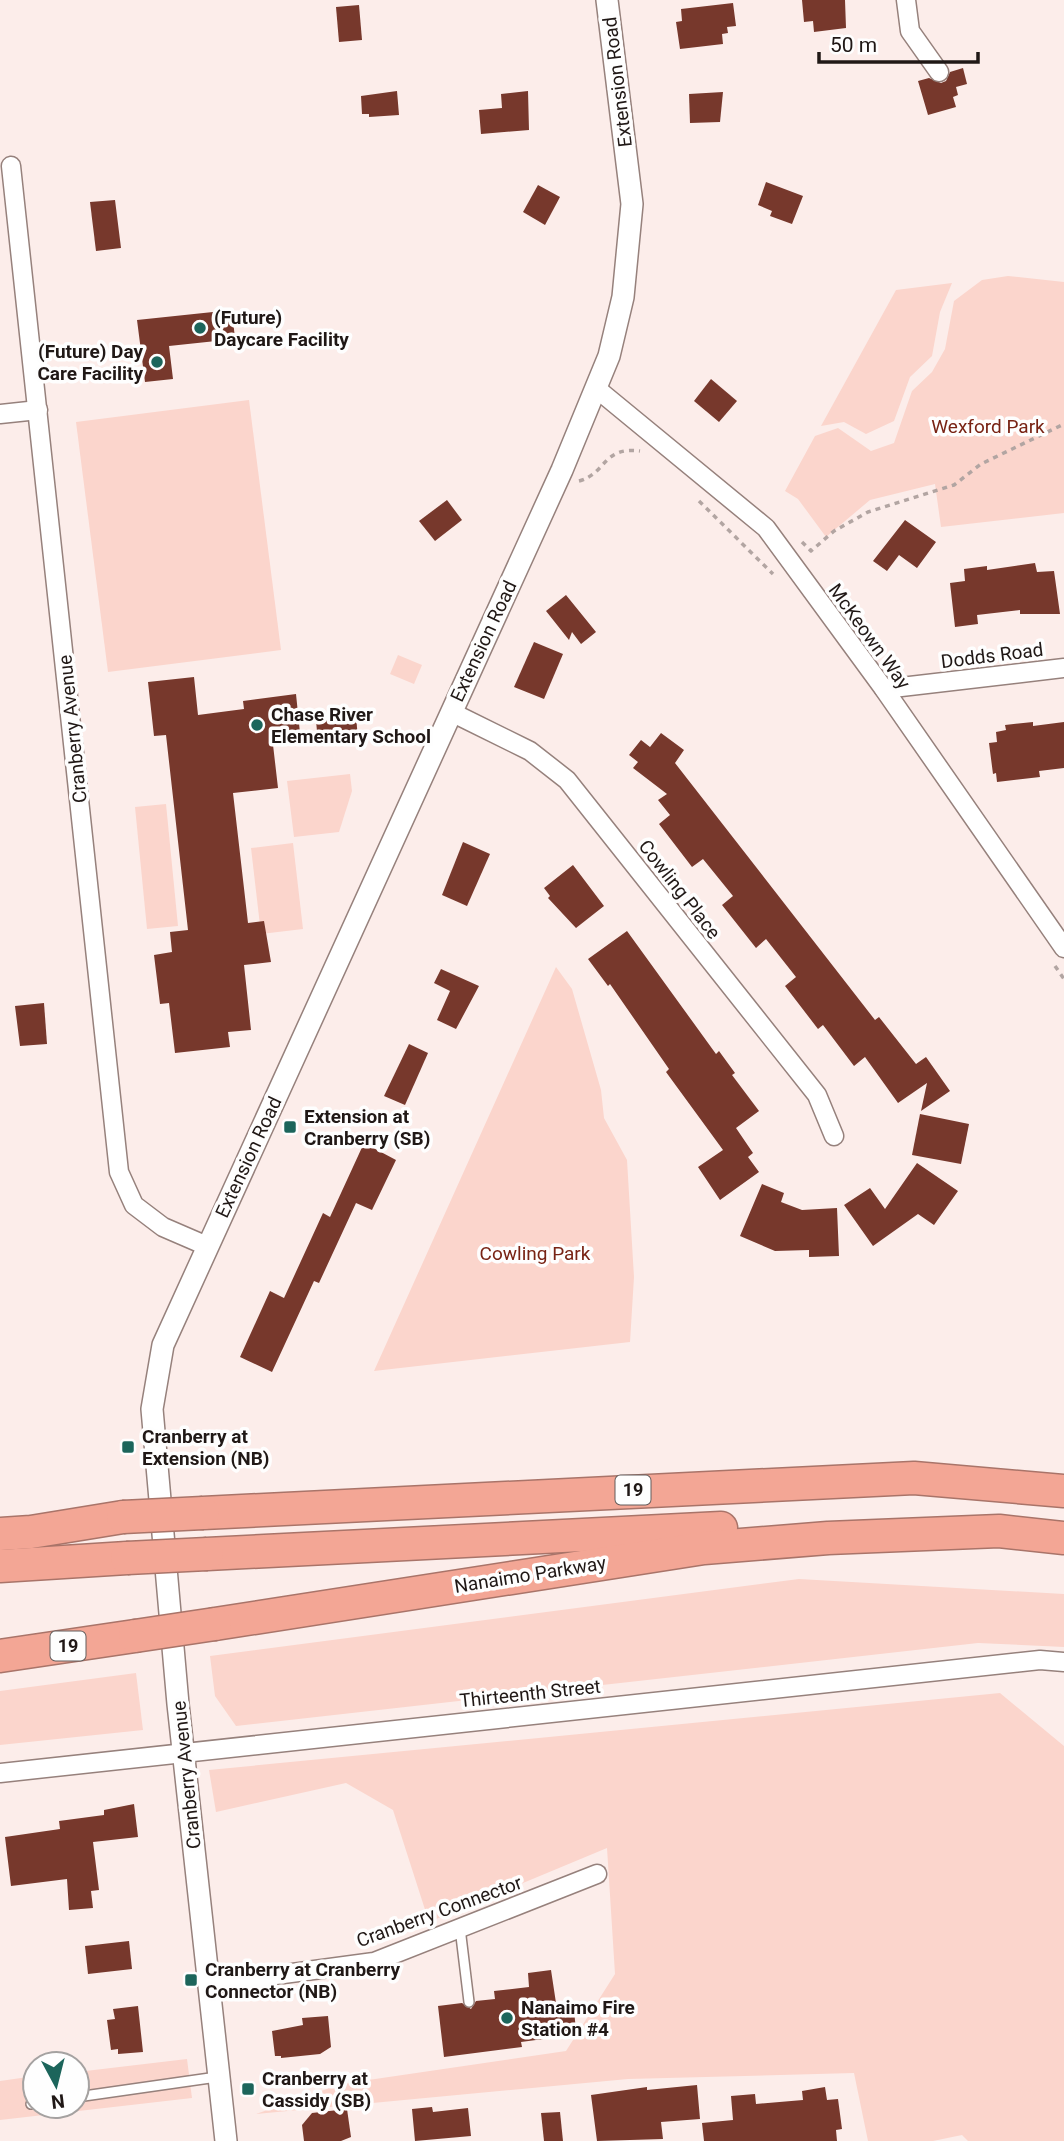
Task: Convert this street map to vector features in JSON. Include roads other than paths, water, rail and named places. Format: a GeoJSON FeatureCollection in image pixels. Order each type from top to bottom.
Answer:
{"type":"FeatureCollection","features":[{"type":"Feature","properties":{"kind":"highway","name":"19"},"geometry":{"type":"LineString","coordinates":[[0,1514],[123,1517],[914,1478],[1064,1491]]}},
{"type":"Feature","properties":{"kind":"highway"},"geometry":{"type":"LineString","coordinates":[[0,1534],[31,1532],[123,1517]]}},
{"type":"Feature","properties":{"kind":"highway"},"geometry":{"type":"LineString","coordinates":[[0,1566],[776,1525],[934,1524],[999,1531]]}},
{"type":"Feature","properties":{"kind":"highway","name":"Nanaimo Parkway"},"geometry":{"type":"LineString","coordinates":[[0,1656],[704,1548],[828,1538],[999,1531],[1064,1538]]}},
{"type":"Feature","properties":{"kind":"street","name":"Extension Road"},"geometry":{"type":"LineString","coordinates":[[152,1409],[163,1345],[597,389],[609,356],[623,297],[632,204],[607,0]]}},
{"type":"Feature","properties":{"kind":"street"},"geometry":{"type":"LineString","coordinates":[[905,0],[910,31],[939,72]]}},
{"type":"Feature","properties":{"kind":"street","name":"Cranberry Avenue"},"geometry":{"type":"LineString","coordinates":[[11,166],[119,1172],[134,1205],[163,1227],[207,1246]]}},
{"type":"Feature","properties":{"kind":"street","name":"McKeown Way"},"geometry":{"type":"LineString","coordinates":[[597,389],[766,528],[884,689],[1064,948]]}},
{"type":"Feature","properties":{"kind":"street"},"geometry":{"type":"LineString","coordinates":[[0,414],[38,410]]}},
{"type":"Feature","properties":{"kind":"street","name":"Dodds Road"},"geometry":{"type":"LineString","coordinates":[[884,689],[1064,668]]}},
{"type":"Feature","properties":{"kind":"street","name":"Cowling Place"},"geometry":{"type":"LineString","coordinates":[[451,712],[530,751],[567,780],[817,1095],[834,1136]]}},
{"type":"Feature","properties":{"kind":"street","name":"Cranberry Avenue"},"geometry":{"type":"LineString","coordinates":[[152,1409],[183,1752],[226,2141]]}},
{"type":"Feature","properties":{"kind":"street","name":"Thirteenth Street"},"geometry":{"type":"LineString","coordinates":[[0,1773],[1040,1660],[1064,1662]]}},
{"type":"Feature","properties":{"kind":"street","name":"Cranberry Connector"},"geometry":{"type":"LineString","coordinates":[[209,1984],[374,1962],[597,1874]]}},
{"type":"Feature","properties":{"kind":"lane"},"geometry":{"type":"LineString","coordinates":[[460,1928],[469,2002]]}},
{"type":"Feature","properties":{"kind":"lane"},"geometry":{"type":"LineString","coordinates":[[91,2095],[219,2077]]}},
{"type":"Feature","properties":{"kind":"place","name":"(Future) Daycare Facility"},"geometry":{"type":"Point","coordinates":[200,328]}},
{"type":"Feature","properties":{"kind":"place","name":"(Future) Day Care Facility"},"geometry":{"type":"Point","coordinates":[157,362]}},
{"type":"Feature","properties":{"kind":"place","name":"Chase River Elementary School"},"geometry":{"type":"Point","coordinates":[257,725]}},
{"type":"Feature","properties":{"kind":"place","name":"Extension at Cranberry (SB)"},"geometry":{"type":"Point","coordinates":[290,1127]}},
{"type":"Feature","properties":{"kind":"place","name":"Cranberry at Extension (NB)"},"geometry":{"type":"Point","coordinates":[128,1447]}},
{"type":"Feature","properties":{"kind":"place","name":"Cranberry at Cranberry Connector (NB)"},"geometry":{"type":"Point","coordinates":[191,1980]}},
{"type":"Feature","properties":{"kind":"place","name":"Nanaimo Fire Station #4"},"geometry":{"type":"Point","coordinates":[507,2018]}},
{"type":"Feature","properties":{"kind":"place","name":"Cranberry at Cassidy (SB)"},"geometry":{"type":"Point","coordinates":[248,2089]}},
{"type":"Feature","properties":{"kind":"park label","name":"Wexford Park"},"geometry":{"type":"Point","coordinates":[988,426]}},
{"type":"Feature","properties":{"kind":"park label","name":"Cowling Park"},"geometry":{"type":"Point","coordinates":[535,1253]}}]}
